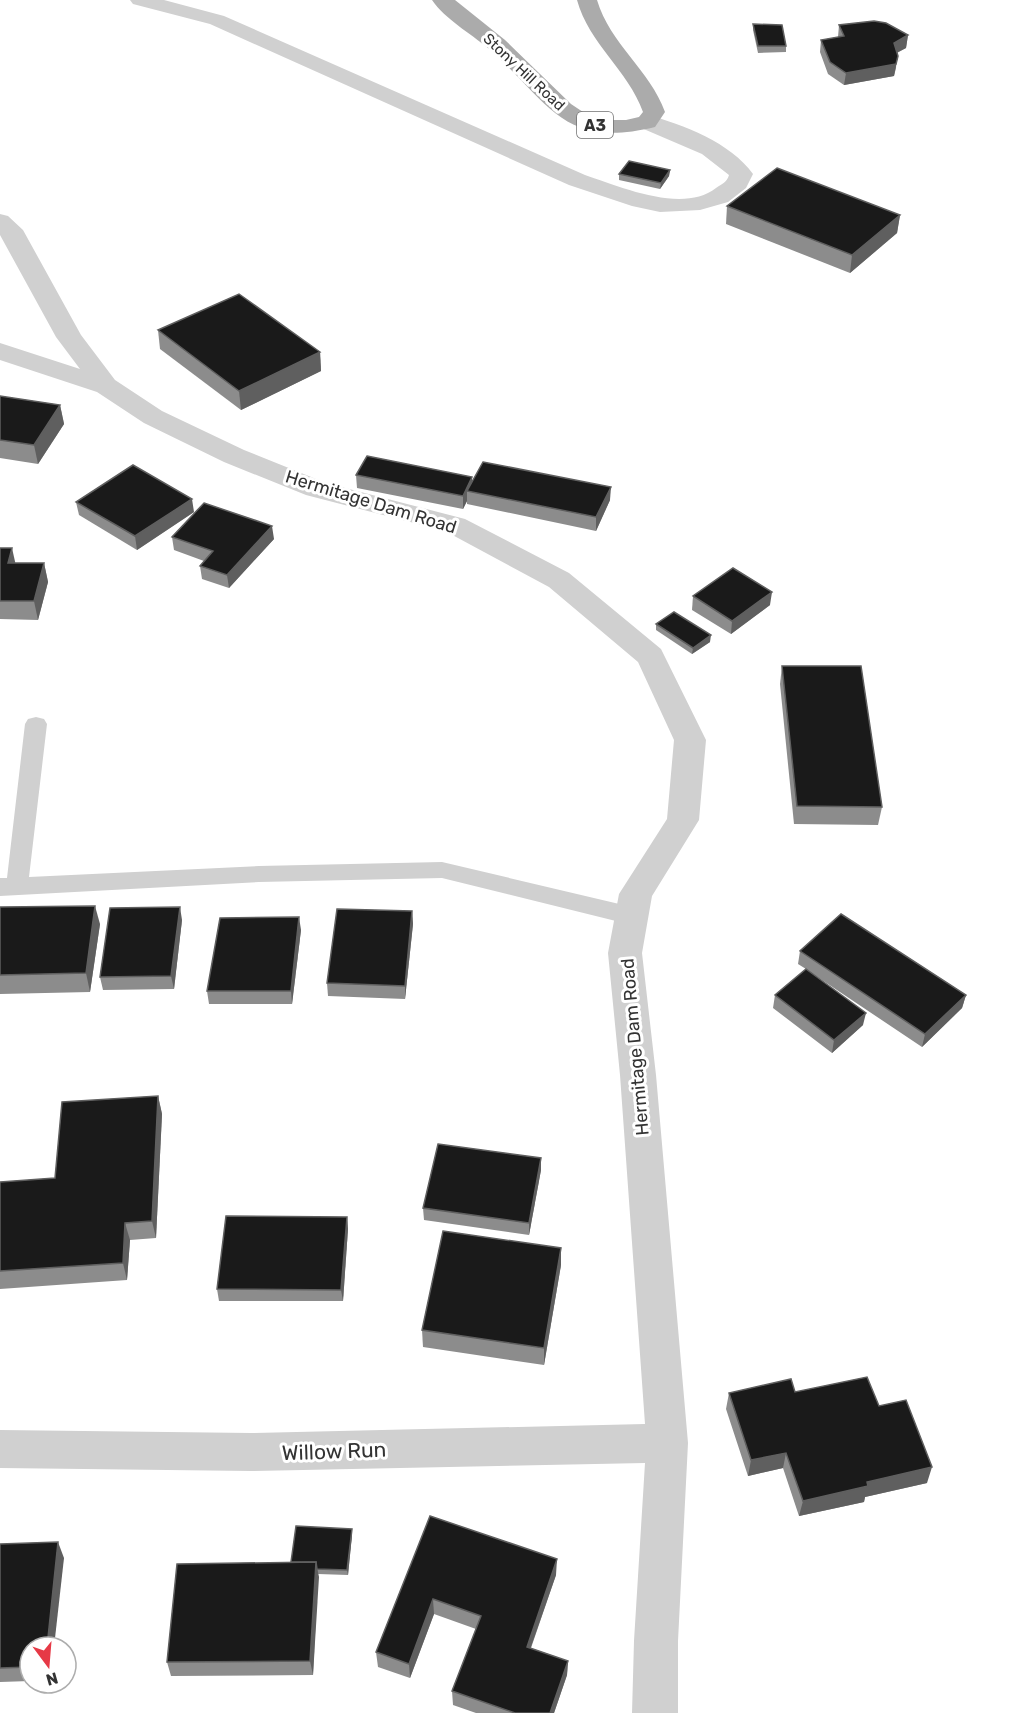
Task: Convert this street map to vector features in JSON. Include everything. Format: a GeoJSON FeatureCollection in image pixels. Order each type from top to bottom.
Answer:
{"type":"FeatureCollection","features":[{"type":"Feature","properties":{"kind":"main road","name":"Stony Hill Road"},"geometry":{"type":"LineString","coordinates":[[442,0],[496,45],[563,110],[580,121],[602,127],[626,127],[646,122]]}},
{"type":"Feature","properties":{"kind":"main road"},"geometry":{"type":"LineString","coordinates":[[586,0],[588,10],[606,41],[651,98],[654,112],[646,122]]}},
{"type":"Feature","properties":{"kind":"street"},"geometry":{"type":"LineString","coordinates":[[140,0],[218,20],[577,180],[640,201],[660,205],[692,205],[720,196],[738,183],[741,174],[732,163],[690,139],[646,122]]}},
{"type":"Feature","properties":{"kind":"street","name":"Hermitage Dam Road"},"geometry":{"type":"LineString","coordinates":[[0,221],[14,235],[69,337],[106,386],[153,417],[234,456],[316,489],[454,525],[559,580],[650,656],[690,740],[683,820],[636,894],[625,953],[638,1075],[668,1443],[656,1641],[655,1713]]}},
{"type":"Feature","properties":{"kind":"street"},"geometry":{"type":"LineString","coordinates":[[0,351],[106,386]]}},
{"type":"Feature","properties":{"kind":"street","name":"Willow Run"},"geometry":{"type":"LineString","coordinates":[[0,1449],[267,1453],[550,1444],[668,1443]]}},
{"type":"Feature","properties":{"kind":"lane"},"geometry":{"type":"LineString","coordinates":[[36,724],[9,886],[259,874],[442,870],[632,916]]}},
{"type":"Feature","properties":{"kind":"building"},"geometry":{"type":"Polygon","coordinates":[[[874,21],[886,23],[908,35],[894,43],[898,56],[896,64],[846,73],[830,62],[821,40],[844,36],[839,25],[874,21]]]}},
{"type":"Feature","properties":{"kind":"building"},"geometry":{"type":"Polygon","coordinates":[[[753,24],[782,25],[786,46],[758,46],[753,24]]]}},
{"type":"Feature","properties":{"kind":"building"},"geometry":{"type":"Polygon","coordinates":[[[629,161],[670,170],[661,183],[619,174],[629,161]]]}},
{"type":"Feature","properties":{"kind":"building"},"geometry":{"type":"Polygon","coordinates":[[[777,168],[900,215],[852,255],[727,206],[777,168]]]}},
{"type":"Feature","properties":{"kind":"building"},"geometry":{"type":"Polygon","coordinates":[[[239,294],[320,352],[239,391],[158,330],[239,294]]]}},
{"type":"Feature","properties":{"kind":"building"},"geometry":{"type":"Polygon","coordinates":[[[0,396],[60,405],[34,445],[0,440],[0,396]]]}},
{"type":"Feature","properties":{"kind":"building"},"geometry":{"type":"Polygon","coordinates":[[[367,456],[472,477],[463,496],[356,475],[367,456]]]}},
{"type":"Feature","properties":{"kind":"building"},"geometry":{"type":"Polygon","coordinates":[[[483,462],[611,487],[596,517],[467,491],[483,462]]]}},
{"type":"Feature","properties":{"kind":"building"},"geometry":{"type":"Polygon","coordinates":[[[133,465],[192,499],[135,536],[76,502],[133,465]]]}},
{"type":"Feature","properties":{"kind":"building"},"geometry":{"type":"Polygon","coordinates":[[[204,503],[272,526],[227,575],[200,566],[213,551],[172,537],[204,503]]]}},
{"type":"Feature","properties":{"kind":"building"},"geometry":{"type":"Polygon","coordinates":[[[0,548],[12,548],[8,563],[44,563],[34,601],[0,601],[0,548]]]}},
{"type":"Feature","properties":{"kind":"building"},"geometry":{"type":"Polygon","coordinates":[[[733,568],[772,592],[732,621],[693,596],[733,568]]]}},
{"type":"Feature","properties":{"kind":"building"},"geometry":{"type":"Polygon","coordinates":[[[674,612],[711,635],[693,648],[656,624],[674,612]]]}},
{"type":"Feature","properties":{"kind":"building"},"geometry":{"type":"Polygon","coordinates":[[[782,666],[861,666],[882,807],[797,806],[782,666]]]}},
{"type":"Feature","properties":{"kind":"building"},"geometry":{"type":"Polygon","coordinates":[[[95,906],[86,973],[0,975],[0,907],[95,906]]]}},
{"type":"Feature","properties":{"kind":"building"},"geometry":{"type":"Polygon","coordinates":[[[180,907],[171,976],[100,977],[110,908],[180,907]]]}},
{"type":"Feature","properties":{"kind":"building"},"geometry":{"type":"Polygon","coordinates":[[[337,909],[412,911],[405,986],[327,983],[337,909]]]}},
{"type":"Feature","properties":{"kind":"building"},"geometry":{"type":"Polygon","coordinates":[[[841,914],[966,995],[925,1034],[800,951],[841,914]]]}},
{"type":"Feature","properties":{"kind":"building"},"geometry":{"type":"Polygon","coordinates":[[[299,917],[291,991],[207,991],[220,918],[299,917]]]}},
{"type":"Feature","properties":{"kind":"building"},"geometry":{"type":"Polygon","coordinates":[[[806,969],[866,1013],[834,1040],[775,995],[806,969]]]}},
{"type":"Feature","properties":{"kind":"building"},"geometry":{"type":"Polygon","coordinates":[[[158,1096],[152,1221],[125,1223],[123,1263],[0,1271],[0,1182],[55,1178],[62,1102],[158,1096]]]}},
{"type":"Feature","properties":{"kind":"building"},"geometry":{"type":"Polygon","coordinates":[[[438,1144],[541,1158],[529,1223],[423,1208],[438,1144]]]}},
{"type":"Feature","properties":{"kind":"building"},"geometry":{"type":"Polygon","coordinates":[[[226,1216],[347,1217],[341,1290],[217,1289],[226,1216]]]}},
{"type":"Feature","properties":{"kind":"building"},"geometry":{"type":"Polygon","coordinates":[[[443,1231],[561,1248],[544,1348],[422,1330],[443,1231]]]}},
{"type":"Feature","properties":{"kind":"building"},"geometry":{"type":"Polygon","coordinates":[[[867,1377],[879,1406],[906,1400],[932,1467],[867,1482],[868,1486],[803,1501],[786,1453],[751,1460],[729,1393],[791,1379],[795,1392],[867,1377]]]}},
{"type":"Feature","properties":{"kind":"building"},"geometry":{"type":"Polygon","coordinates":[[[430,1516],[557,1559],[527,1647],[568,1661],[550,1713],[515,1713],[452,1691],[481,1616],[433,1599],[409,1664],[376,1652],[430,1516]]]}},
{"type":"Feature","properties":{"kind":"building"},"geometry":{"type":"Polygon","coordinates":[[[296,1526],[352,1529],[347,1570],[317,1569],[316,1562],[291,1562],[296,1526]]]}},
{"type":"Feature","properties":{"kind":"building"},"geometry":{"type":"Polygon","coordinates":[[[58,1542],[48,1635],[18,1635],[18,1667],[0,1668],[0,1544],[58,1542]]]}},
{"type":"Feature","properties":{"kind":"building"},"geometry":{"type":"Polygon","coordinates":[[[316,1562],[310,1661],[167,1662],[177,1564],[316,1562]]]}}]}
